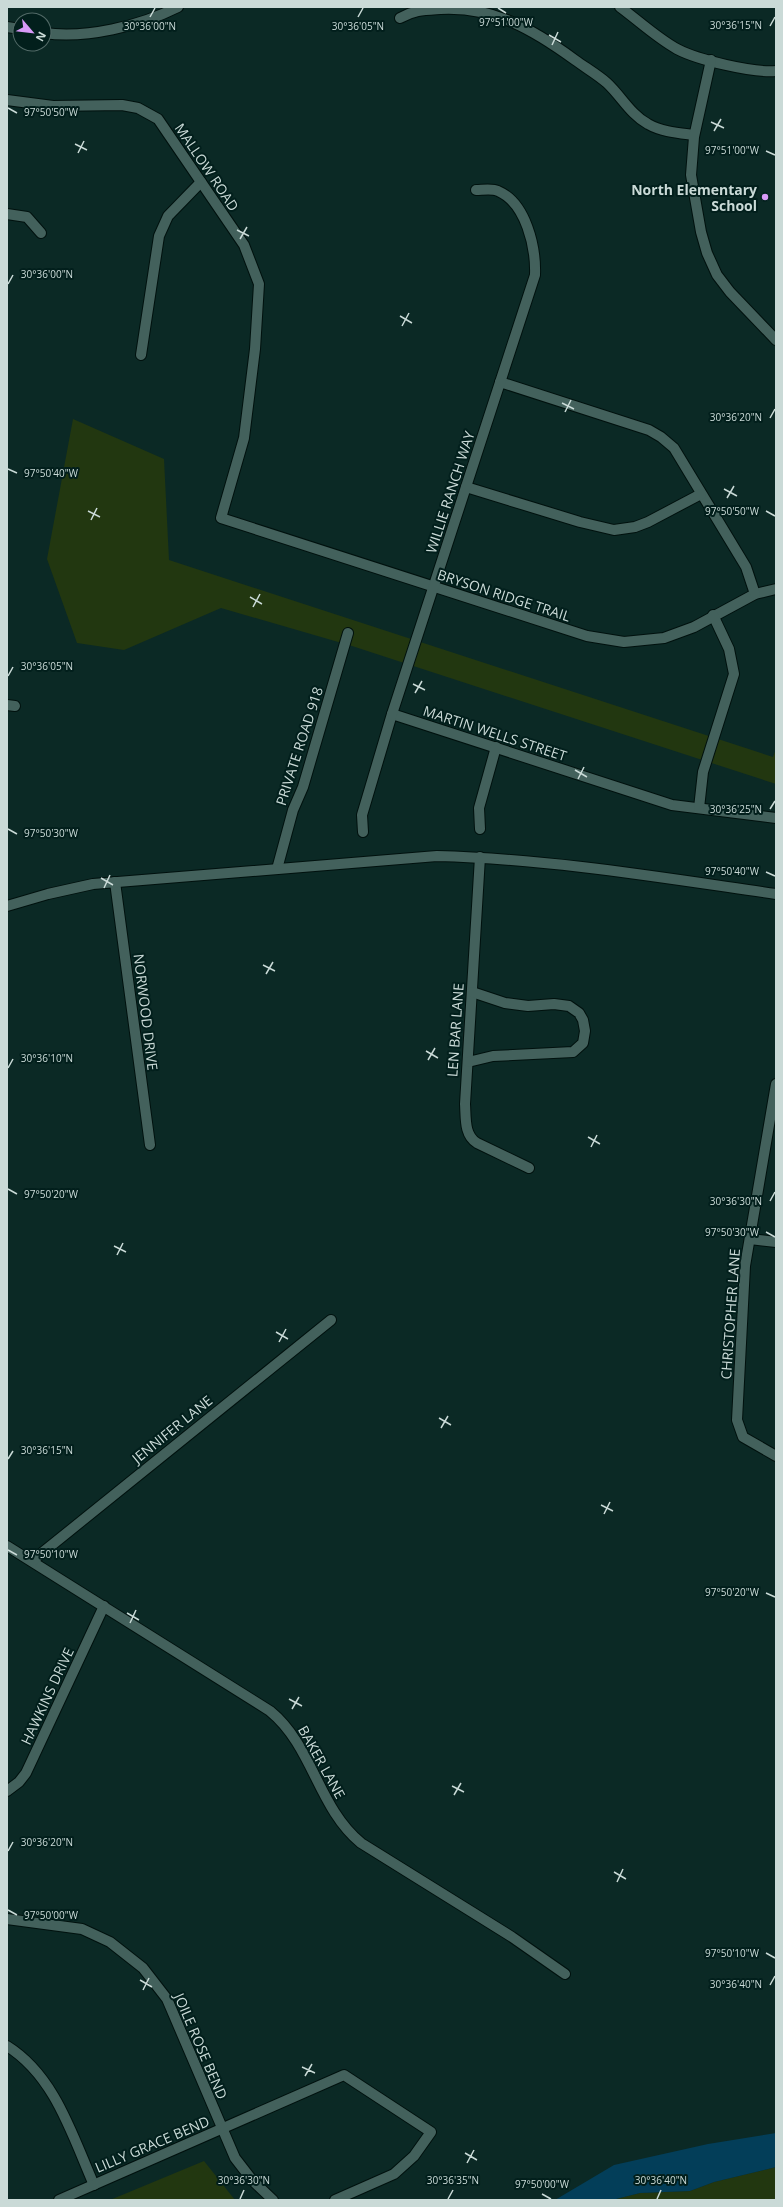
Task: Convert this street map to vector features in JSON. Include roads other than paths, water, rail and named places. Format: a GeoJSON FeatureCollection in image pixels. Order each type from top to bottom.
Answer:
{"type":"FeatureCollection","features":[{"type":"Feature","properties":{"kind":"street"},"geometry":{"type":"LineString","coordinates":[[52,34],[116,29],[178,7]]}},
{"type":"Feature","properties":{"kind":"street"},"geometry":{"type":"LineString","coordinates":[[620,7],[670,45],[680,50],[743,69],[776,71]]}},
{"type":"Feature","properties":{"kind":"street"},"geometry":{"type":"LineString","coordinates":[[400,18],[413,11],[452,8],[488,13],[508,19],[544,37],[607,83],[639,118],[667,132],[694,135]]}},
{"type":"Feature","properties":{"kind":"street"},"geometry":{"type":"LineString","coordinates":[[711,60],[694,135],[691,175],[707,253],[717,275],[730,292],[776,340]]}},
{"type":"Feature","properties":{"kind":"street","name":"MALLOW ROAD"},"geometry":{"type":"LineString","coordinates":[[7,100],[53,106],[122,104],[138,108],[158,119],[244,245],[259,284],[255,349],[244,438],[221,518]]}},
{"type":"Feature","properties":{"kind":"street"},"geometry":{"type":"LineString","coordinates":[[141,355],[159,236],[168,216],[201,182]]}},
{"type":"Feature","properties":{"kind":"street","name":"WILLIE RANCH WAY"},"geometry":{"type":"LineString","coordinates":[[363,832],[362,815],[392,714],[535,274],[535,250],[532,237],[524,221],[508,198],[497,190],[476,190]]}},
{"type":"Feature","properties":{"kind":"street"},"geometry":{"type":"LineString","coordinates":[[7,214],[27,217],[41,233]]}},
{"type":"Feature","properties":{"kind":"street"},"geometry":{"type":"LineString","coordinates":[[500,382],[649,430],[674,448],[746,567],[755,594]]}},
{"type":"Feature","properties":{"kind":"street"},"geometry":{"type":"LineString","coordinates":[[466,487],[580,522],[614,530],[635,527],[648,522],[701,494]]}},
{"type":"Feature","properties":{"kind":"street","name":"BRYSON RIDGE TRAIL"},"geometry":{"type":"LineString","coordinates":[[221,518],[587,636],[624,642],[664,638],[694,626],[755,594],[776,589]]}},
{"type":"Feature","properties":{"kind":"street"},"geometry":{"type":"LineString","coordinates":[[698,808],[703,772],[734,674],[729,649],[714,615]]}},
{"type":"Feature","properties":{"kind":"street","name":"PRIVATE ROAD 918"},"geometry":{"type":"LineString","coordinates":[[277,869],[293,810],[303,787],[348,633]]}},
{"type":"Feature","properties":{"kind":"street","name":"MARTIN WELLS STREET"},"geometry":{"type":"LineString","coordinates":[[392,714],[672,805],[776,818]]}},
{"type":"Feature","properties":{"kind":"street"},"geometry":{"type":"LineString","coordinates":[[480,829],[479,808],[496,748]]}},
{"type":"Feature","properties":{"kind":"street"},"geometry":{"type":"LineString","coordinates":[[7,906],[75,887],[115,882],[437,856],[480,858],[631,874],[776,894]]}},
{"type":"Feature","properties":{"kind":"street","name":"LEN BAR LANE"},"geometry":{"type":"LineString","coordinates":[[480,858],[465,1104],[468,1133],[472,1140],[477,1143],[529,1168]]}},
{"type":"Feature","properties":{"kind":"street","name":"NORWOOD DRIVE"},"geometry":{"type":"LineString","coordinates":[[115,882],[150,1145]]}},
{"type":"Feature","properties":{"kind":"street"},"geometry":{"type":"LineString","coordinates":[[468,1062],[494,1056],[573,1052],[583,1043],[585,1031],[584,1020],[579,1013],[569,1006],[554,1004],[528,1006],[505,1003],[472,992]]}},
{"type":"Feature","properties":{"kind":"street","name":"CHRISTOPHER LANE"},"geometry":{"type":"LineString","coordinates":[[776,1084],[745,1266],[737,1423],[743,1437],[749,1442],[776,1456]]}},
{"type":"Feature","properties":{"kind":"street"},"geometry":{"type":"LineString","coordinates":[[750,1239],[776,1242]]}},
{"type":"Feature","properties":{"kind":"street","name":"JENNIFER LANE"},"geometry":{"type":"LineString","coordinates":[[32,1561],[331,1320]]}},
{"type":"Feature","properties":{"kind":"street","name":"BAKER LANE"},"geometry":{"type":"LineString","coordinates":[[7,1546],[262,1705],[282,1721],[303,1752],[339,1822],[361,1843],[512,1937],[565,1974]]}},
{"type":"Feature","properties":{"kind":"street","name":"HAWKINS DRIVE"},"geometry":{"type":"LineString","coordinates":[[7,1791],[14,1787],[26,1773],[104,1606]]}},
{"type":"Feature","properties":{"kind":"street","name":"JOILE ROSE BEND"},"geometry":{"type":"LineString","coordinates":[[7,1919],[82,1929],[110,1942],[143,1968],[167,1998],[234,2158],[252,2180],[272,2200]]}},
{"type":"Feature","properties":{"kind":"street"},"geometry":{"type":"LineString","coordinates":[[7,2046],[30,2063],[56,2099],[94,2185]]}},
{"type":"Feature","properties":{"kind":"street","name":"LILLY GRACE BEND"},"geometry":{"type":"LineString","coordinates":[[59,2200],[344,2075],[431,2132],[414,2156],[394,2174],[334,2200]]}},
{"type":"Feature","properties":{"kind":"water"},"geometry":{"type":"Polygon","coordinates":[[[776,2133],[776,2167],[714,2182],[690,2191],[640,2193],[612,2200],[555,2200],[614,2165],[708,2144],[776,2133]]]}},
{"type":"Feature","properties":{"kind":"place","name":"North Elementary School"},"geometry":{"type":"Point","coordinates":[765,197]}}]}
